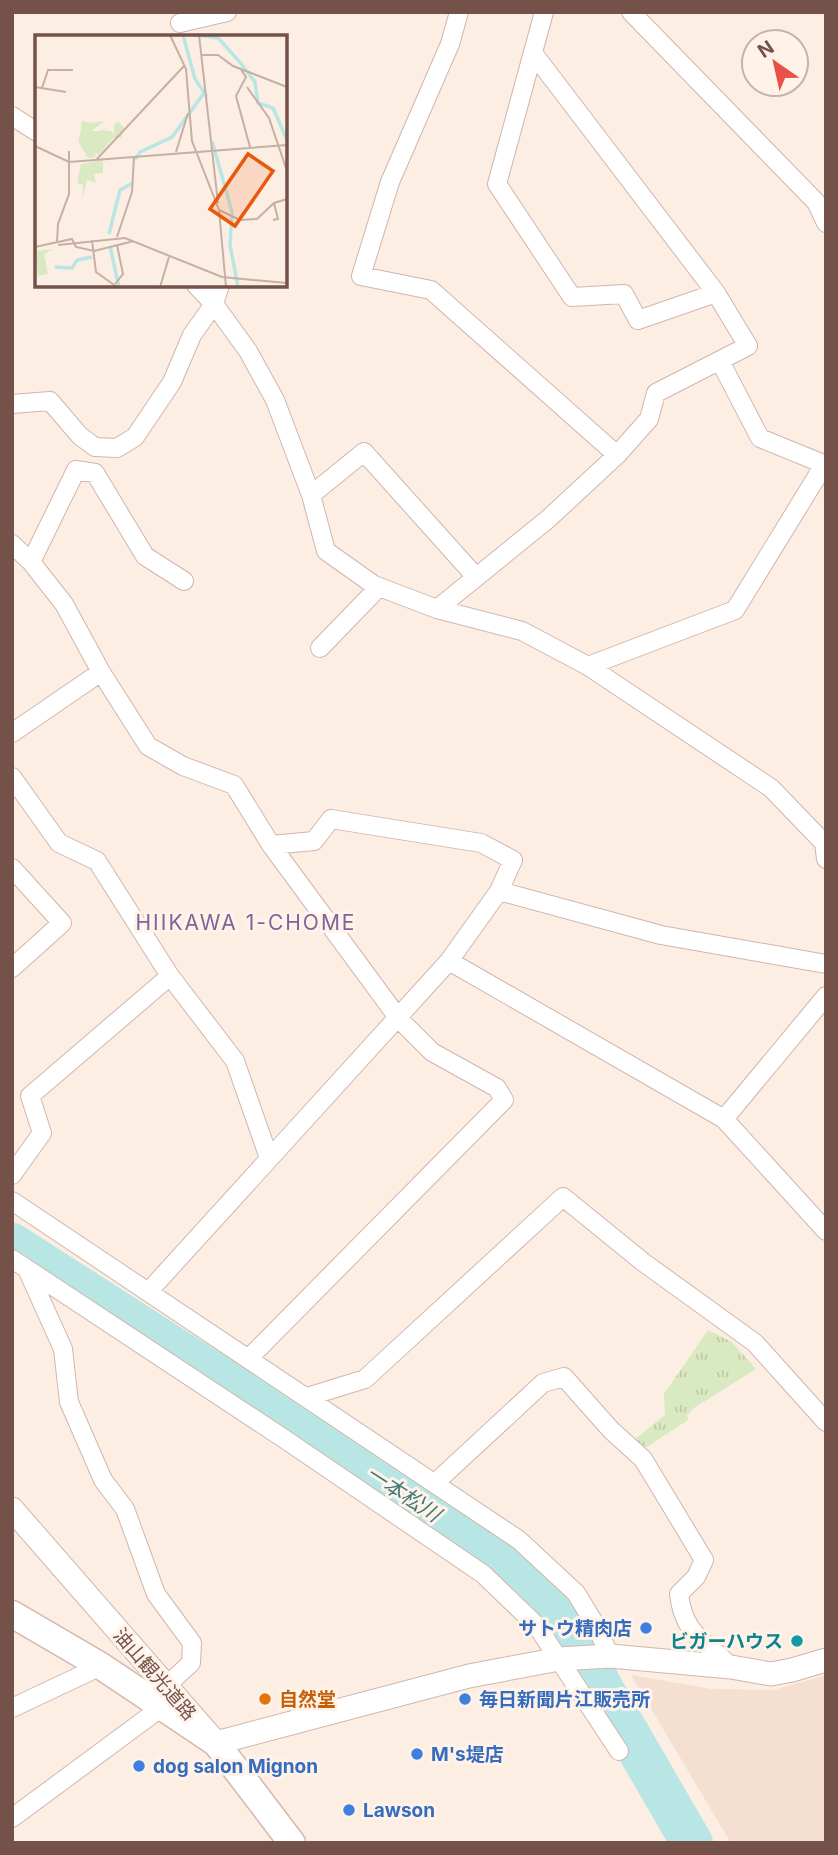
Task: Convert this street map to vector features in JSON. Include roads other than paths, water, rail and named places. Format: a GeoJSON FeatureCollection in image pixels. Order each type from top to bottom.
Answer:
{"type":"FeatureCollection","features":[{"type":"Feature","properties":{"kind":"main road"},"geometry":{"type":"LineString","coordinates":[[12,1614],[102,1666],[164,1697],[216,1743],[292,1843]]}},
{"type":"Feature","properties":{"kind":"street"},"geometry":{"type":"LineString","coordinates":[[180,24],[227,12]]}},
{"type":"Feature","properties":{"kind":"street"},"geometry":{"type":"LineString","coordinates":[[459,12],[450,44],[390,182],[361,276],[430,290],[617,455]]}},
{"type":"Feature","properties":{"kind":"street"},"geometry":{"type":"LineString","coordinates":[[544,12],[497,184],[572,297],[624,294],[638,320],[716,293]]}},
{"type":"Feature","properties":{"kind":"street"},"geometry":{"type":"LineString","coordinates":[[631,12],[816,202],[826,223]]}},
{"type":"Feature","properties":{"kind":"street"},"geometry":{"type":"LineString","coordinates":[[437,609],[548,519],[617,455],[649,419],[656,393],[748,346],[716,293],[533,53]]}},
{"type":"Feature","properties":{"kind":"street"},"geometry":{"type":"LineString","coordinates":[[12,116],[35,131]]}},
{"type":"Feature","properties":{"kind":"street"},"geometry":{"type":"LineString","coordinates":[[199,287],[248,351],[275,400],[311,495],[326,551],[379,587],[437,609],[522,632],[588,666],[771,788],[824,843],[826,859]]}},
{"type":"Feature","properties":{"kind":"street"},"geometry":{"type":"LineString","coordinates":[[12,404],[50,401],[80,436],[95,447],[117,448],[135,437],[172,382],[192,335],[214,304],[218,287]]}},
{"type":"Feature","properties":{"kind":"street"},"geometry":{"type":"LineString","coordinates":[[588,666],[734,610],[825,465],[760,438],[720,361]]}},
{"type":"Feature","properties":{"kind":"street"},"geometry":{"type":"LineString","coordinates":[[311,495],[364,453],[475,577]]}},
{"type":"Feature","properties":{"kind":"street"},"geometry":{"type":"LineString","coordinates":[[31,562],[76,470],[95,473],[145,556],[184,581]]}},
{"type":"Feature","properties":{"kind":"street"},"geometry":{"type":"LineString","coordinates":[[12,544],[31,562],[64,604],[101,671],[148,746],[183,766],[234,785],[271,845],[398,1018],[432,1052],[497,1088],[504,1100],[249,1358]]}},
{"type":"Feature","properties":{"kind":"street"},"geometry":{"type":"LineString","coordinates":[[320,648],[379,587]]}},
{"type":"Feature","properties":{"kind":"street"},"geometry":{"type":"LineString","coordinates":[[12,733],[101,671]]}},
{"type":"Feature","properties":{"kind":"street"},"geometry":{"type":"LineString","coordinates":[[12,777],[59,843],[97,862],[170,976],[235,1061],[270,1157]]}},
{"type":"Feature","properties":{"kind":"street"},"geometry":{"type":"LineString","coordinates":[[149,1291],[449,961],[499,891],[513,860],[481,843],[331,819],[314,841],[271,845]]}},
{"type":"Feature","properties":{"kind":"street"},"geometry":{"type":"LineString","coordinates":[[12,868],[62,923],[12,968]]}},
{"type":"Feature","properties":{"kind":"street"},"geometry":{"type":"LineString","coordinates":[[499,891],[660,935],[826,964]]}},
{"type":"Feature","properties":{"kind":"street"},"geometry":{"type":"LineString","coordinates":[[449,961],[724,1119],[826,1231]]}},
{"type":"Feature","properties":{"kind":"street"},"geometry":{"type":"LineString","coordinates":[[12,1175],[42,1133],[30,1096],[170,976]]}},
{"type":"Feature","properties":{"kind":"street"},"geometry":{"type":"LineString","coordinates":[[724,1119],[826,996]]}},
{"type":"Feature","properties":{"kind":"street"},"geometry":{"type":"LineString","coordinates":[[307,1398],[365,1379],[563,1197],[643,1262],[755,1343],[826,1422]]}},
{"type":"Feature","properties":{"kind":"street"},"geometry":{"type":"LineString","coordinates":[[12,1201],[519,1540],[576,1593],[596,1626],[604,1657]]}},
{"type":"Feature","properties":{"kind":"street"},"geometry":{"type":"LineString","coordinates":[[20,1264],[483,1574],[537,1626],[563,1659],[619,1751]]}},
{"type":"Feature","properties":{"kind":"street"},"geometry":{"type":"LineString","coordinates":[[12,1818],[164,1697],[191,1663],[192,1643],[156,1594],[125,1509],[103,1480],[69,1402],[63,1349],[20,1264]]}},
{"type":"Feature","properties":{"kind":"street"},"geometry":{"type":"LineString","coordinates":[[435,1483],[543,1383],[564,1377],[611,1430],[643,1459],[700,1552],[704,1560],[702,1566],[696,1577],[679,1594],[681,1611],[687,1626],[731,1667]]}},
{"type":"Feature","properties":{"kind":"street","name":"油山観光道路"},"geometry":{"type":"LineString","coordinates":[[12,1509],[164,1697]]}},
{"type":"Feature","properties":{"kind":"street"},"geometry":{"type":"LineString","coordinates":[[216,1743],[470,1676],[563,1659],[604,1657],[731,1667],[771,1674],[792,1671],[826,1660]]}},
{"type":"Feature","properties":{"kind":"street"},"geometry":{"type":"LineString","coordinates":[[12,1708],[102,1666]]}},
{"type":"Feature","properties":{"kind":"waterway","name":"一本松川"},"geometry":{"type":"LineString","coordinates":[[12,1244],[528,1575],[579,1640],[601,1686],[692,1843]]}},
{"type":"Feature","properties":{"kind":"place","name":"サトウ精肉店"},"geometry":{"type":"Point","coordinates":[646,1628]}},
{"type":"Feature","properties":{"kind":"place","name":"ビガーハウス"},"geometry":{"type":"Point","coordinates":[797,1641]}},
{"type":"Feature","properties":{"kind":"place","name":"自然堂"},"geometry":{"type":"Point","coordinates":[265,1699]}},
{"type":"Feature","properties":{"kind":"place","name":"毎日新聞片江販売所"},"geometry":{"type":"Point","coordinates":[465,1699]}},
{"type":"Feature","properties":{"kind":"place","name":"M's堤店"},"geometry":{"type":"Point","coordinates":[417,1754]}},
{"type":"Feature","properties":{"kind":"place","name":"dog salon Mignon"},"geometry":{"type":"Point","coordinates":[139,1766]}},
{"type":"Feature","properties":{"kind":"place","name":"Lawson"},"geometry":{"type":"Point","coordinates":[349,1810]}},
{"type":"Feature","properties":{"kind":"district","name":"HIIKAWA 1-CHOME"},"geometry":{"type":"Point","coordinates":[246,923]}}]}
